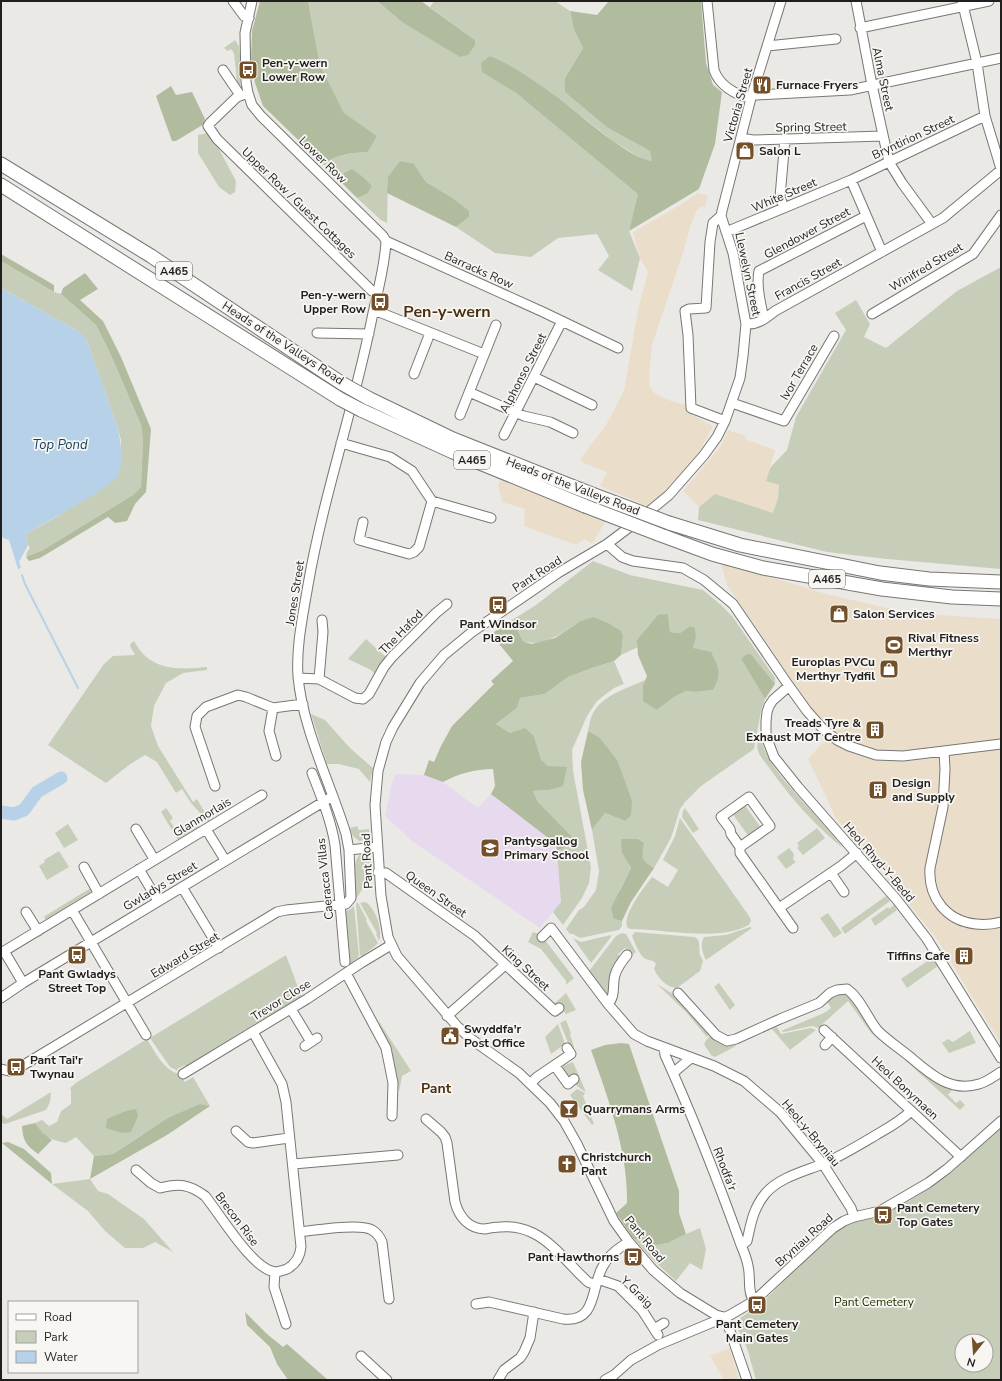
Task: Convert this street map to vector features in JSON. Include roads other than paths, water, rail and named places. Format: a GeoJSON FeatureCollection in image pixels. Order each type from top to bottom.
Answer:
{"type":"FeatureCollection","features":[{"type":"Feature","properties":{"kind":"highway","name":"Heads of the Valleys Road"},"geometry":{"type":"LineString","coordinates":[[1,164],[151,256],[343,384],[368,398],[453,439],[669,523],[740,545],[880,573],[929,579],[1001,582]]}},
{"type":"Feature","properties":{"kind":"highway","name":"Heads of the Valleys Road"},"geometry":{"type":"LineString","coordinates":[[1,185],[340,399],[452,452],[585,506],[712,554],[771,569],[882,589],[952,597],[1001,599]]}},
{"type":"Feature","properties":{"kind":"street"},"geometry":{"type":"LineString","coordinates":[[233,1],[243,15],[249,18]]}},
{"type":"Feature","properties":{"kind":"street"},"geometry":{"type":"LineString","coordinates":[[244,94],[245,33],[252,1]]}},
{"type":"Feature","properties":{"kind":"street"},"geometry":{"type":"LineString","coordinates":[[707,1],[714,70],[717,78],[724,86],[752,96],[850,90],[1001,58]]}},
{"type":"Feature","properties":{"kind":"street","name":"Victoria Street"},"geometry":{"type":"LineString","coordinates":[[721,216],[740,138],[781,1]]}},
{"type":"Feature","properties":{"kind":"street","name":"Alma Street"},"geometry":{"type":"LineString","coordinates":[[856,1],[860,28],[889,162],[902,183],[932,224]]}},
{"type":"Feature","properties":{"kind":"street"},"geometry":{"type":"LineString","coordinates":[[860,28],[962,4],[989,1]]}},
{"type":"Feature","properties":{"kind":"street"},"geometry":{"type":"LineString","coordinates":[[962,4],[977,63],[986,116],[1001,169]]}},
{"type":"Feature","properties":{"kind":"street"},"geometry":{"type":"LineString","coordinates":[[767,46],[836,39]]}},
{"type":"Feature","properties":{"kind":"street","name":"Lower Row"},"geometry":{"type":"LineString","coordinates":[[224,70],[261,116],[383,236],[386,241]]}},
{"type":"Feature","properties":{"kind":"street","name":"Upper Row / Guest Cottages"},"geometry":{"type":"LineString","coordinates":[[244,94],[208,126],[217,139],[372,291],[377,292]]}},
{"type":"Feature","properties":{"kind":"street","name":"Bryntirion Street"},"geometry":{"type":"LineString","coordinates":[[850,180],[986,116]]}},
{"type":"Feature","properties":{"kind":"street","name":"Spring Street"},"geometry":{"type":"LineString","coordinates":[[740,138],[754,140],[883,136]]}},
{"type":"Feature","properties":{"kind":"street"},"geometry":{"type":"LineString","coordinates":[[784,208],[780,197],[785,139]]}},
{"type":"Feature","properties":{"kind":"street","name":"Francis Street"},"geometry":{"type":"LineString","coordinates":[[746,324],[756,323],[764,319],[775,311],[944,218],[1001,169]]}},
{"type":"Feature","properties":{"kind":"street"},"geometry":{"type":"LineString","coordinates":[[850,180],[882,252]]}},
{"type":"Feature","properties":{"kind":"street","name":"White Street"},"geometry":{"type":"LineString","coordinates":[[726,232],[850,180]]}},
{"type":"Feature","properties":{"kind":"street","name":"Winifred Street"},"geometry":{"type":"LineString","coordinates":[[872,314],[973,254],[1001,215]]}},
{"type":"Feature","properties":{"kind":"street"},"geometry":{"type":"LineString","coordinates":[[721,216],[713,222],[706,308],[689,309],[685,311],[688,335],[691,408],[725,421]]}},
{"type":"Feature","properties":{"kind":"street","name":"Llewelyn Street"},"geometry":{"type":"LineString","coordinates":[[721,216],[733,253],[746,324],[744,356],[740,378],[725,421]]}},
{"type":"Feature","properties":{"kind":"street","name":"Glendower Street"},"geometry":{"type":"LineString","coordinates":[[764,319],[758,280],[759,271],[866,216]]}},
{"type":"Feature","properties":{"kind":"street","name":"Jones Street"},"geometry":{"type":"LineString","coordinates":[[351,898],[349,850],[346,834],[314,744],[303,704],[298,678],[298,656],[304,608],[314,550],[369,334],[386,241]]}},
{"type":"Feature","properties":{"kind":"street","name":"Barracks Row"},"geometry":{"type":"LineString","coordinates":[[386,241],[618,348]]}},
{"type":"Feature","properties":{"kind":"street"},"geometry":{"type":"LineString","coordinates":[[374,310],[484,354]]}},
{"type":"Feature","properties":{"kind":"street","name":"Alphonso Street"},"geometry":{"type":"LineString","coordinates":[[504,435],[562,321]]}},
{"type":"Feature","properties":{"kind":"street"},"geometry":{"type":"LineString","coordinates":[[460,416],[496,325]]}},
{"type":"Feature","properties":{"kind":"street"},"geometry":{"type":"LineString","coordinates":[[317,333],[369,334]]}},
{"type":"Feature","properties":{"kind":"street"},"geometry":{"type":"LineString","coordinates":[[414,374],[430,333]]}},
{"type":"Feature","properties":{"kind":"street","name":"Ivor Terrace"},"geometry":{"type":"LineString","coordinates":[[732,403],[784,421],[834,336]]}},
{"type":"Feature","properties":{"kind":"street"},"geometry":{"type":"LineString","coordinates":[[534,377],[592,405]]}},
{"type":"Feature","properties":{"kind":"street"},"geometry":{"type":"LineString","coordinates":[[469,392],[534,419],[550,422],[572,433]]}},
{"type":"Feature","properties":{"kind":"street","name":"Pant Road"},"geometry":{"type":"LineString","coordinates":[[724,1317],[716,1315],[696,1303],[675,1289],[653,1270],[629,1242],[614,1221],[587,1161],[564,1122],[550,1103],[520,1073],[471,1039],[447,1016],[404,966],[391,945],[385,924],[378,872],[375,805],[378,771],[386,742],[393,727],[420,683],[444,655],[472,632],[558,573],[607,544],[669,495],[704,455],[717,437],[725,421]]}},
{"type":"Feature","properties":{"kind":"street"},"geometry":{"type":"LineString","coordinates":[[341,443],[390,457],[412,471],[432,501],[491,518]]}},
{"type":"Feature","properties":{"kind":"street"},"geometry":{"type":"LineString","coordinates":[[363,522],[359,540],[409,554],[419,548],[432,501]]}},
{"type":"Feature","properties":{"kind":"street"},"geometry":{"type":"LineString","coordinates":[[607,544],[622,557],[633,561],[683,568],[704,580],[733,604],[807,711],[823,729],[837,740],[849,746],[876,755],[890,756],[944,752],[1001,744]]}},
{"type":"Feature","properties":{"kind":"street","name":"The Hafod"},"geometry":{"type":"LineString","coordinates":[[298,678],[319,679],[355,698],[363,699],[369,694],[384,667],[392,657],[447,604]]}},
{"type":"Feature","properties":{"kind":"street"},"geometry":{"type":"LineString","coordinates":[[319,679],[323,632],[322,620]]}},
{"type":"Feature","properties":{"kind":"street","name":"Heol Rhyd-Y-Bedd"},"geometry":{"type":"LineString","coordinates":[[789,686],[773,700],[767,712],[766,736],[774,757],[798,788],[897,900],[927,939],[1001,1058]]}},
{"type":"Feature","properties":{"kind":"street"},"geometry":{"type":"LineString","coordinates":[[215,786],[195,727],[195,722],[200,711],[206,707],[238,695],[273,708],[303,704]]}},
{"type":"Feature","properties":{"kind":"street"},"geometry":{"type":"LineString","coordinates":[[273,708],[269,731],[276,756]]}},
{"type":"Feature","properties":{"kind":"street"},"geometry":{"type":"LineString","coordinates":[[944,752],[945,769],[943,807],[930,868],[932,889],[944,910],[960,920],[987,925],[1001,922]]}},
{"type":"Feature","properties":{"kind":"street","name":"Caeracca Villas"},"geometry":{"type":"LineString","coordinates":[[312,773],[323,801],[334,839],[345,962]]}},
{"type":"Feature","properties":{"kind":"street","name":"Glanmorlais"},"geometry":{"type":"LineString","coordinates":[[3,952],[154,859],[262,795]]}},
{"type":"Feature","properties":{"kind":"street","name":"Gwladys Street"},"geometry":{"type":"LineString","coordinates":[[1,998],[23,983],[333,796]]}},
{"type":"Feature","properties":{"kind":"street"},"geometry":{"type":"LineString","coordinates":[[740,847],[770,826],[749,797],[722,817],[740,847],[740,853],[793,928]]}},
{"type":"Feature","properties":{"kind":"street"},"geometry":{"type":"LineString","coordinates":[[136,829],[154,859]]}},
{"type":"Feature","properties":{"kind":"street"},"geometry":{"type":"LineString","coordinates":[[206,829],[226,860]]}},
{"type":"Feature","properties":{"kind":"street"},"geometry":{"type":"LineString","coordinates":[[349,850],[377,847]]}},
{"type":"Feature","properties":{"kind":"street"},"geometry":{"type":"LineString","coordinates":[[779,908],[857,853]]}},
{"type":"Feature","properties":{"kind":"street"},"geometry":{"type":"LineString","coordinates":[[84,867],[99,894]]}},
{"type":"Feature","properties":{"kind":"street"},"geometry":{"type":"LineString","coordinates":[[139,869],[158,901]]}},
{"type":"Feature","properties":{"kind":"street","name":"Queen Street"},"geometry":{"type":"LineString","coordinates":[[378,872],[386,874],[478,938]]}},
{"type":"Feature","properties":{"kind":"street"},"geometry":{"type":"LineString","coordinates":[[830,873],[844,892]]}},
{"type":"Feature","properties":{"kind":"street"},"geometry":{"type":"LineString","coordinates":[[182,887],[219,948]]}},
{"type":"Feature","properties":{"kind":"street","name":"Edward Street"},"geometry":{"type":"LineString","coordinates":[[1,1069],[13,1071],[38,1057],[277,912],[346,904],[351,898]]}},
{"type":"Feature","properties":{"kind":"street"},"geometry":{"type":"LineString","coordinates":[[72,910],[146,1035]]}},
{"type":"Feature","properties":{"kind":"street"},"geometry":{"type":"LineString","coordinates":[[26,912],[38,931]]}},
{"type":"Feature","properties":{"kind":"street","name":"Heol-y-Bryniau"},"geometry":{"type":"LineString","coordinates":[[542,937],[551,928],[608,1004],[634,1034],[664,1048],[714,1066],[744,1081],[780,1112],[823,1164],[851,1208],[854,1217]]}},
{"type":"Feature","properties":{"kind":"street","name":"King Street"},"geometry":{"type":"LineString","coordinates":[[478,938],[555,1012],[559,1008]]}},
{"type":"Feature","properties":{"kind":"street","name":"Trevor Close"},"geometry":{"type":"LineString","coordinates":[[183,1074],[291,1009],[391,945]]}},
{"type":"Feature","properties":{"kind":"street"},"geometry":{"type":"LineString","coordinates":[[3,952],[23,983]]}},
{"type":"Feature","properties":{"kind":"street"},"geometry":{"type":"LineString","coordinates":[[608,1004],[613,996],[615,975],[619,965],[627,955]]}},
{"type":"Feature","properties":{"kind":"street"},"geometry":{"type":"LineString","coordinates":[[447,1016],[505,965]]}},
{"type":"Feature","properties":{"kind":"street"},"geometry":{"type":"LineString","coordinates":[[346,973],[386,1048],[393,1083],[392,1116]]}},
{"type":"Feature","properties":{"kind":"street"},"geometry":{"type":"LineString","coordinates":[[678,993],[716,1035],[727,1041],[736,1039],[819,1003],[830,993],[837,990],[846,989],[853,995],[878,1031],[926,1071],[942,1081],[950,1085],[968,1086],[980,1084],[1001,1072]]}},
{"type":"Feature","properties":{"kind":"street"},"geometry":{"type":"LineString","coordinates":[[291,1009],[311,1042]]}},
{"type":"Feature","properties":{"kind":"street","name":"Heol Bonymaen"},"geometry":{"type":"LineString","coordinates":[[824,1030],[961,1157]]}},
{"type":"Feature","properties":{"kind":"street"},"geometry":{"type":"LineString","coordinates":[[253,1032],[282,1084],[286,1102],[301,1247],[300,1256],[293,1265],[286,1270],[275,1272],[274,1287],[286,1324]]}},
{"type":"Feature","properties":{"kind":"street"},"geometry":{"type":"LineString","coordinates":[[825,1045],[832,1037]]}},
{"type":"Feature","properties":{"kind":"street"},"geometry":{"type":"LineString","coordinates":[[531,1083],[537,1077],[571,1054],[567,1048]]}},
{"type":"Feature","properties":{"kind":"street","name":"Rhodfa'r"},"geometry":{"type":"LineString","coordinates":[[664,1048],[665,1055],[742,1245],[751,1281],[750,1296],[754,1301]]}},
{"type":"Feature","properties":{"kind":"street"},"geometry":{"type":"LineString","coordinates":[[673,1073],[692,1058]]}},
{"type":"Feature","properties":{"kind":"street"},"geometry":{"type":"LineString","coordinates":[[555,1066],[568,1084],[574,1079]]}},
{"type":"Feature","properties":{"kind":"street"},"geometry":{"type":"LineString","coordinates":[[742,1245],[747,1242],[751,1220],[766,1192],[782,1181],[845,1153],[900,1120],[911,1111]]}},
{"type":"Feature","properties":{"kind":"street","name":"Y Graig"},"geometry":{"type":"LineString","coordinates":[[440,1118],[430,1122],[445,1137],[455,1202],[457,1210],[464,1219],[472,1226],[479,1228],[512,1227],[532,1233],[550,1244],[588,1282],[618,1286],[642,1310],[656,1332],[664,1323]]}},
{"type":"Feature","properties":{"kind":"street","name":"Bryniau Road"},"geometry":{"type":"LineString","coordinates":[[605,1380],[614,1375],[631,1360],[658,1345],[739,1311],[754,1301],[824,1235],[844,1221],[880,1211],[928,1183],[947,1169],[1001,1121]]}},
{"type":"Feature","properties":{"kind":"street"},"geometry":{"type":"LineString","coordinates":[[236,1131],[248,1142],[253,1143],[289,1138]]}},
{"type":"Feature","properties":{"kind":"street"},"geometry":{"type":"LineString","coordinates":[[293,1164],[398,1155]]}},
{"type":"Feature","properties":{"kind":"street","name":"Brecon Rise"},"geometry":{"type":"LineString","coordinates":[[136,1170],[151,1183],[160,1188],[175,1184],[188,1186],[197,1190],[214,1206],[242,1247],[264,1267],[275,1272]]}},
{"type":"Feature","properties":{"kind":"street"},"geometry":{"type":"LineString","coordinates":[[300,1232],[361,1226],[372,1229],[382,1242],[389,1300]]}},
{"type":"Feature","properties":{"kind":"street"},"geometry":{"type":"LineString","coordinates":[[476,1304],[489,1302],[563,1320],[580,1317],[591,1304],[597,1282],[605,1262],[610,1256],[629,1242]]}},
{"type":"Feature","properties":{"kind":"street"},"geometry":{"type":"LineString","coordinates":[[498,1380],[504,1370],[520,1358],[524,1352],[530,1338],[534,1312]]}},
{"type":"Feature","properties":{"kind":"street"},"geometry":{"type":"LineString","coordinates":[[724,1317],[747,1380]]}},
{"type":"Feature","properties":{"kind":"street"},"geometry":{"type":"LineString","coordinates":[[361,1356],[373,1360],[387,1380]]}},
{"type":"Feature","properties":{"kind":"water","name":"Top Pond"},"geometry":{"type":"Polygon","coordinates":[[[1,288],[82,334],[87,341],[117,426],[121,452],[121,465],[117,477],[112,482],[90,497],[26,534],[28,545],[19,562],[21,568],[18,569],[9,540],[1,537],[1,288]]]}},
{"type":"Feature","properties":{"kind":"waterway"},"geometry":{"type":"LineString","coordinates":[[22,575],[25,584],[78,688]]}},
{"type":"Feature","properties":{"kind":"waterway"},"geometry":{"type":"LineString","coordinates":[[1,812],[14,814],[24,810],[37,792],[61,778]]}},
{"type":"Feature","properties":{"kind":"place","name":"Pen-y-wern Lower Row"},"geometry":{"type":"Point","coordinates":[248,70]}},
{"type":"Feature","properties":{"kind":"place","name":"Furnace Fryers"},"geometry":{"type":"Point","coordinates":[762,85]}},
{"type":"Feature","properties":{"kind":"place","name":"Salon L"},"geometry":{"type":"Point","coordinates":[745,151]}},
{"type":"Feature","properties":{"kind":"place","name":"Pen-y-wern Upper Row"},"geometry":{"type":"Point","coordinates":[380,302]}},
{"type":"Feature","properties":{"kind":"place","name":"Pant Windsor Place"},"geometry":{"type":"Point","coordinates":[498,605]}},
{"type":"Feature","properties":{"kind":"place","name":"Salon Services"},"geometry":{"type":"Point","coordinates":[839,614]}},
{"type":"Feature","properties":{"kind":"place","name":"Rival Fitness Merthyr"},"geometry":{"type":"Point","coordinates":[894,645]}},
{"type":"Feature","properties":{"kind":"place","name":"Europlas PVCu Merthyr Tydfil"},"geometry":{"type":"Point","coordinates":[889,669]}},
{"type":"Feature","properties":{"kind":"place","name":"Treads Tyre & Exhaust MOT Centre"},"geometry":{"type":"Point","coordinates":[875,730]}},
{"type":"Feature","properties":{"kind":"place","name":"Design and Supply"},"geometry":{"type":"Point","coordinates":[878,790]}},
{"type":"Feature","properties":{"kind":"place","name":"Pantysgallog Primary School"},"geometry":{"type":"Point","coordinates":[490,848]}},
{"type":"Feature","properties":{"kind":"place","name":"Pant Gwladys Street Top"},"geometry":{"type":"Point","coordinates":[77,955]}},
{"type":"Feature","properties":{"kind":"place","name":"Tiffins Cafe"},"geometry":{"type":"Point","coordinates":[964,956]}},
{"type":"Feature","properties":{"kind":"place","name":"Swyddfa'r Post Office"},"geometry":{"type":"Point","coordinates":[450,1036]}},
{"type":"Feature","properties":{"kind":"place","name":"Pant Tai'r Twynau"},"geometry":{"type":"Point","coordinates":[16,1067]}},
{"type":"Feature","properties":{"kind":"place","name":"Quarrymans Arms"},"geometry":{"type":"Point","coordinates":[569,1109]}},
{"type":"Feature","properties":{"kind":"place","name":"Christchurch Pant"},"geometry":{"type":"Point","coordinates":[567,1164]}},
{"type":"Feature","properties":{"kind":"place","name":"Pant Cemetery Top Gates"},"geometry":{"type":"Point","coordinates":[883,1215]}},
{"type":"Feature","properties":{"kind":"place","name":"Pant Hawthorns"},"geometry":{"type":"Point","coordinates":[633,1257]}},
{"type":"Feature","properties":{"kind":"place","name":"Pant Cemetery Main Gates"},"geometry":{"type":"Point","coordinates":[757,1305]}},
{"type":"Feature","properties":{"kind":"district","name":"Pen-y-wern"},"geometry":{"type":"Point","coordinates":[447,311]}},
{"type":"Feature","properties":{"kind":"district","name":"Pant"},"geometry":{"type":"Point","coordinates":[436,1088]}},
{"type":"Feature","properties":{"kind":"park label","name":"Pant Cemetery"},"geometry":{"type":"Point","coordinates":[874,1302]}}]}
